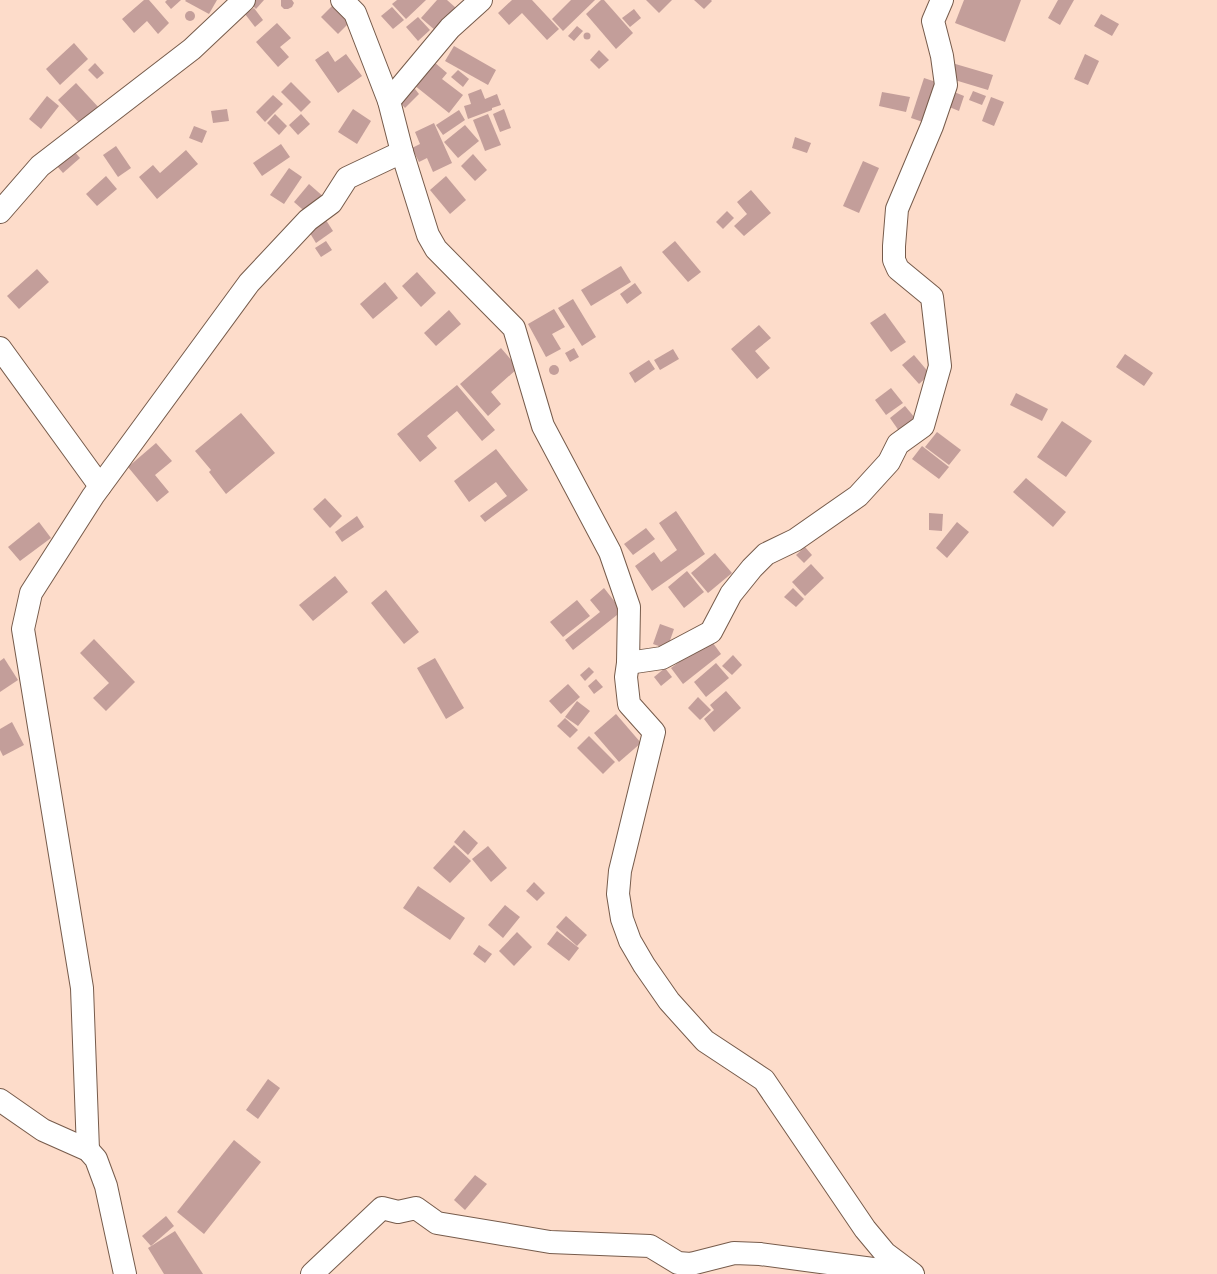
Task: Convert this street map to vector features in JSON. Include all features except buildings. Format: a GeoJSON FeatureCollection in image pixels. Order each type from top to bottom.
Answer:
{"type":"FeatureCollection","features":[{"type":"Feature","properties":{"kind":"street"},"geometry":{"type":"LineString","coordinates":[[0,212],[40,166],[192,49],[244,0]]}},
{"type":"Feature","properties":{"kind":"street"},"geometry":{"type":"LineString","coordinates":[[342,0],[355,13],[389,101],[402,152],[428,235],[436,249],[514,328],[543,426],[610,552],[629,607],[628,663],[626,677],[629,704],[654,732],[620,871],[618,894],[622,918],[630,941],[644,965],[669,1001],[705,1041],[764,1080],[865,1229],[885,1253],[913,1274]]}},
{"type":"Feature","properties":{"kind":"street"},"geometry":{"type":"LineString","coordinates":[[389,101],[450,28],[480,0]]}},
{"type":"Feature","properties":{"kind":"street"},"geometry":{"type":"LineString","coordinates":[[628,663],[662,658],[710,632],[731,594],[752,568],[766,554],[795,540],[858,496],[889,462],[898,444],[923,426],[940,366],[932,297],[898,269],[894,260],[894,246],[897,209],[932,126],[946,85],[942,56],[933,21],[942,0]]}},
{"type":"Feature","properties":{"kind":"street"},"geometry":{"type":"LineString","coordinates":[[88,1150],[82,988],[23,629],[31,593],[100,486],[249,283],[308,220],[331,203],[347,178],[402,152]]}},
{"type":"Feature","properties":{"kind":"street"},"geometry":{"type":"LineString","coordinates":[[0,348],[100,486]]}},
{"type":"Feature","properties":{"kind":"street"},"geometry":{"type":"LineString","coordinates":[[0,1100],[43,1130],[88,1150],[96,1159],[106,1186],[125,1274]]}},
{"type":"Feature","properties":{"kind":"street"},"geometry":{"type":"LineString","coordinates":[[312,1274],[382,1208],[398,1212],[416,1208],[437,1223],[550,1242],[650,1246],[678,1263],[691,1264],[734,1253],[760,1254],[913,1274]]}}]}
